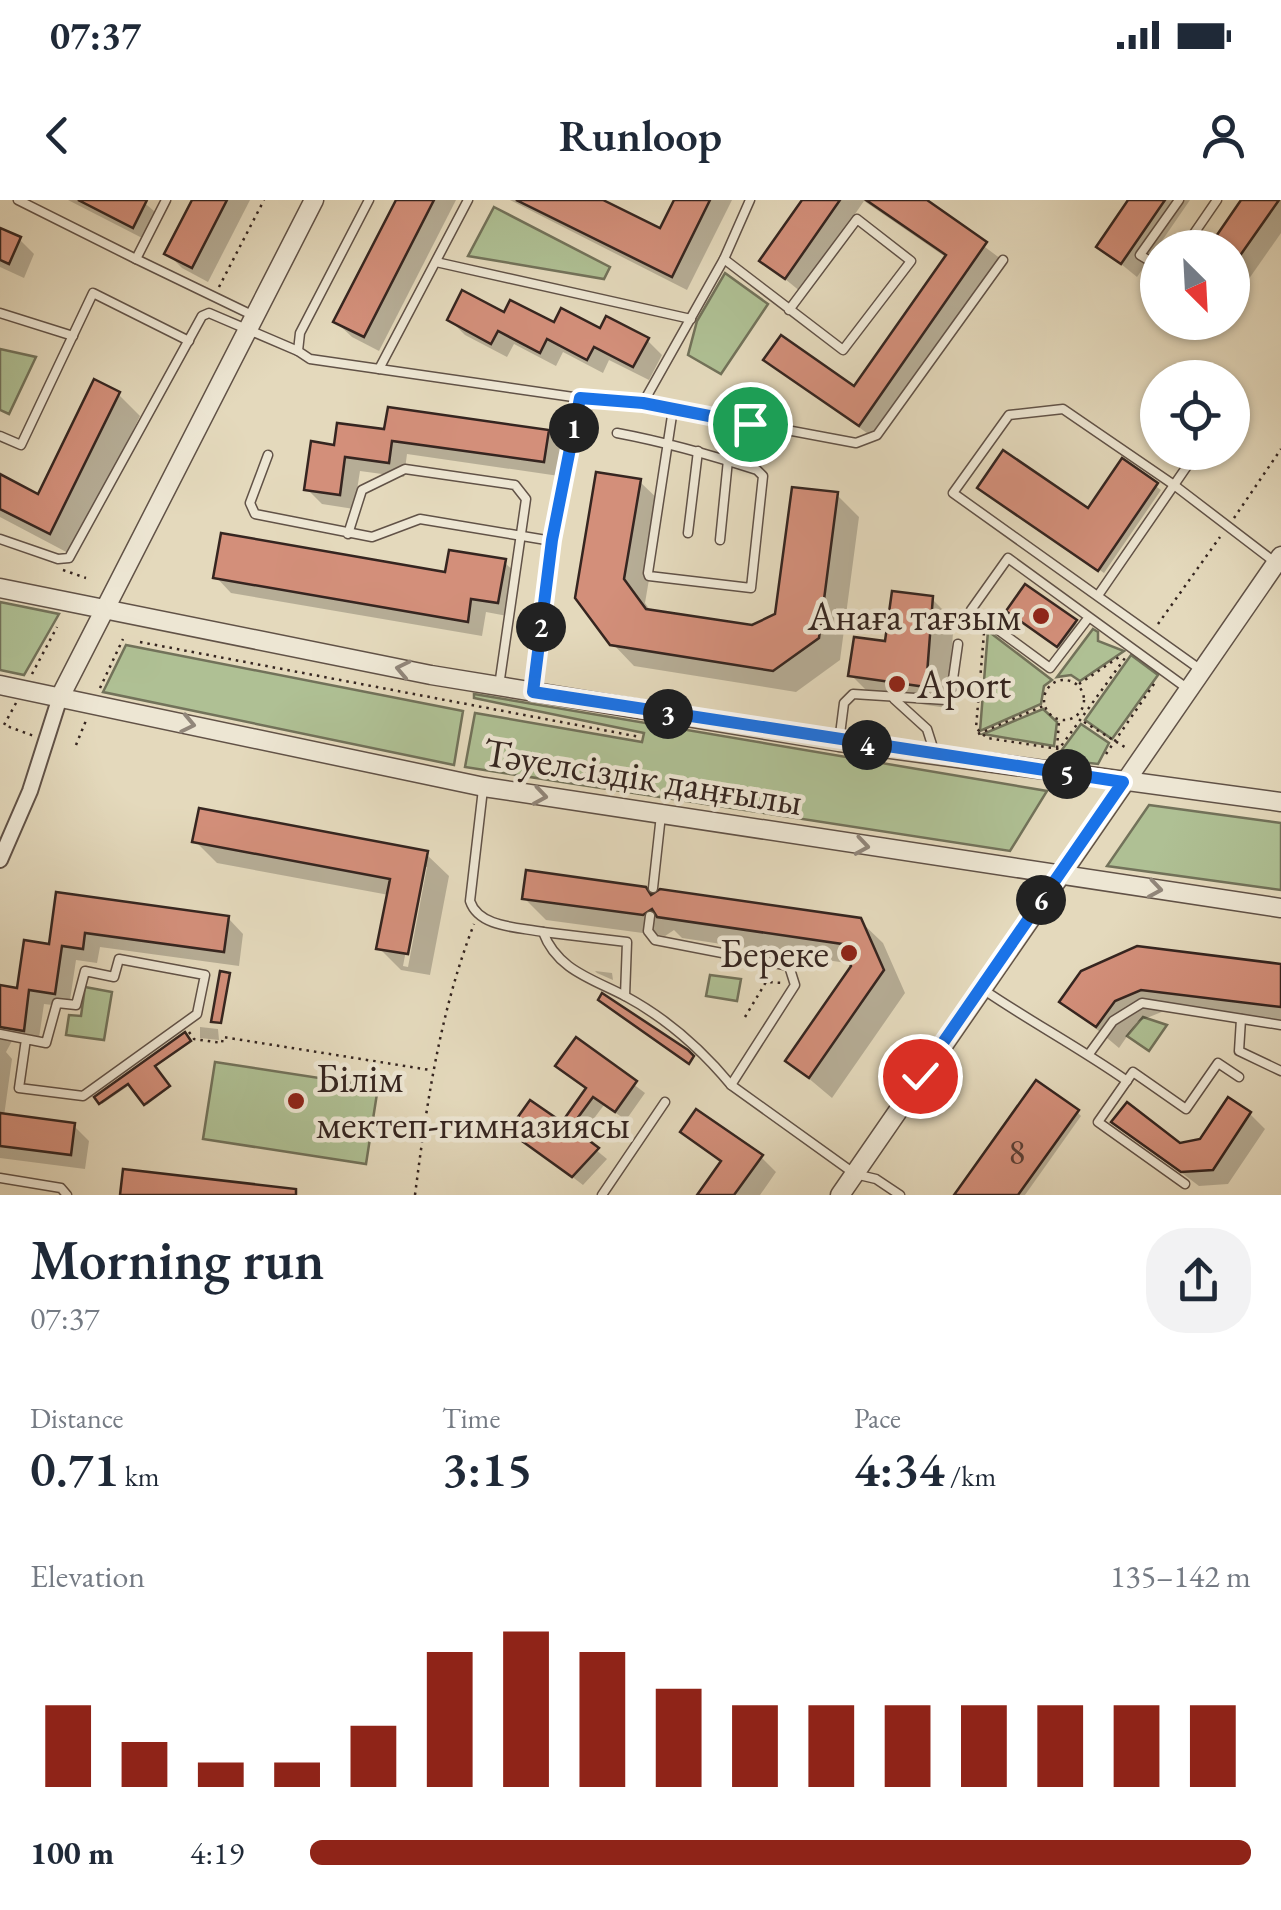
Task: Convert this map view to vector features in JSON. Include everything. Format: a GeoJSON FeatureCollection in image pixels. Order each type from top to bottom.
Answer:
{"type":"FeatureCollection","features":[{"type":"Feature","properties":{"kind":"street"},"geometry":{"type":"LineString","coordinates":[[0,860],[30,791],[60,698],[314,200]]}},
{"type":"Feature","properties":{"kind":"street"},"geometry":{"type":"LineString","coordinates":[[840,1195],[1278,560]]}},
{"type":"Feature","properties":{"kind":"street","name":"Тәуелсіздік даңғылы"},"geometry":{"type":"LineString","coordinates":[[0,588],[533,692],[840,742],[1281,802]]}},
{"type":"Feature","properties":{"kind":"street","name":"Тәуелсіздік даңғылы"},"geometry":{"type":"LineString","coordinates":[[0,685],[484,788],[1281,908]]}},
{"type":"Feature","properties":{"kind":"lane"},"geometry":{"type":"LineString","coordinates":[[18,200],[214,297],[310,359],[580,398],[643,403],[856,443],[877,436],[1003,260]]}},
{"type":"Feature","properties":{"kind":"lane"},"geometry":{"type":"LineString","coordinates":[[136,259],[166,200]]}},
{"type":"Feature","properties":{"kind":"lane"},"geometry":{"type":"LineString","coordinates":[[298,350],[300,333],[368,200]]}},
{"type":"Feature","properties":{"kind":"lane"},"geometry":{"type":"LineString","coordinates":[[379,370],[468,200]]}},
{"type":"Feature","properties":{"kind":"lane"},"geometry":{"type":"LineString","coordinates":[[643,403],[724,259],[750,200]]}},
{"type":"Feature","properties":{"kind":"lane"},"geometry":{"type":"LineString","coordinates":[[1157,230],[1178,200]]}},
{"type":"Feature","properties":{"kind":"lane"},"geometry":{"type":"LineString","coordinates":[[1197,230],[1218,200]]}},
{"type":"Feature","properties":{"kind":"lane"},"geometry":{"type":"LineString","coordinates":[[724,259],[790,310],[843,350],[911,261],[856,219],[790,310]]}},
{"type":"Feature","properties":{"kind":"lane"},"geometry":{"type":"LineString","coordinates":[[436,262],[691,319]]}},
{"type":"Feature","properties":{"kind":"lane"},"geometry":{"type":"LineString","coordinates":[[0,436],[20,444],[94,293],[188,341]]}},
{"type":"Feature","properties":{"kind":"lane"},"geometry":{"type":"LineString","coordinates":[[0,539],[58,560],[70,558],[214,297]]}},
{"type":"Feature","properties":{"kind":"lane"},"geometry":{"type":"LineString","coordinates":[[0,313],[73,336]]}},
{"type":"Feature","properties":{"kind":"lane"},"geometry":{"type":"LineString","coordinates":[[206,314],[250,323]]}},
{"type":"Feature","properties":{"kind":"lane"},"geometry":{"type":"LineString","coordinates":[[533,692],[552,540],[580,398]]}},
{"type":"Feature","properties":{"kind":"lane"},"geometry":{"type":"LineString","coordinates":[[617,433],[668,442],[758,470],[764,484],[752,588],[651,578],[668,442],[673,409]]}},
{"type":"Feature","properties":{"kind":"lane"},"geometry":{"type":"LineString","coordinates":[[1202,670],[954,493],[1009,415],[1063,409],[1278,560]]}},
{"type":"Feature","properties":{"kind":"lane"},"geometry":{"type":"LineString","coordinates":[[688,533],[698,451]]}},
{"type":"Feature","properties":{"kind":"lane"},"geometry":{"type":"LineString","coordinates":[[268,455],[250,502],[255,514],[372,537],[420,519],[552,540]]}},
{"type":"Feature","properties":{"kind":"lane"},"geometry":{"type":"LineString","coordinates":[[720,540],[728,460]]}},
{"type":"Feature","properties":{"kind":"lane"},"geometry":{"type":"LineString","coordinates":[[348,534],[362,490],[405,470],[515,485],[526,499],[499,686]]}},
{"type":"Feature","properties":{"kind":"lane"},"geometry":{"type":"LineString","coordinates":[[1098,594],[1184,470]]}},
{"type":"Feature","properties":{"kind":"lane"},"geometry":{"type":"LineString","coordinates":[[1089,617],[1050,668],[971,610],[1008,558],[1089,617],[1131,648],[1163,671],[1188,690]]}},
{"type":"Feature","properties":{"kind":"lane"},"geometry":{"type":"LineString","coordinates":[[840,742],[847,696],[946,700],[951,693],[958,644]]}},
{"type":"Feature","properties":{"kind":"lane"},"geometry":{"type":"LineString","coordinates":[[894,699],[927,729],[936,755]]}},
{"type":"Feature","properties":{"kind":"lane"},"geometry":{"type":"LineString","coordinates":[[484,788],[470,901],[478,914],[484,920],[543,932],[628,942],[625,996]]}},
{"type":"Feature","properties":{"kind":"lane"},"geometry":{"type":"LineString","coordinates":[[654,888],[661,814]]}},
{"type":"Feature","properties":{"kind":"lane"},"geometry":{"type":"LineString","coordinates":[[650,916],[648,931],[655,940],[790,966],[795,974],[794,986],[731,1085]]}},
{"type":"Feature","properties":{"kind":"lane"},"geometry":{"type":"LineString","coordinates":[[543,932],[554,954],[589,982],[625,996],[703,1051],[731,1085],[854,1174],[876,1179],[900,1195]]}},
{"type":"Feature","properties":{"kind":"lane"},"geometry":{"type":"LineString","coordinates":[[0,1034],[26,1039],[46,1043],[56,1003],[76,1005],[85,971],[114,977],[118,959],[204,975],[198,1014],[82,1096],[19,1088],[26,1039]]}},
{"type":"Feature","properties":{"kind":"lane"},"geometry":{"type":"LineString","coordinates":[[981,987],[1127,1081]]}},
{"type":"Feature","properties":{"kind":"lane"},"geometry":{"type":"LineString","coordinates":[[1089,1054],[1114,1020],[1142,1003],[1281,1024]]}},
{"type":"Feature","properties":{"kind":"lane"},"geometry":{"type":"LineString","coordinates":[[1241,1019],[1239,1050],[1281,1071]]}},
{"type":"Feature","properties":{"kind":"lane"},"geometry":{"type":"LineString","coordinates":[[1185,1184],[1098,1122],[1133,1072],[1186,1109],[1218,1063],[1240,1077]]}},
{"type":"Feature","properties":{"kind":"lane"},"geometry":{"type":"LineString","coordinates":[[602,1195],[665,1102]]}},
{"type":"Feature","properties":{"kind":"lane"},"geometry":{"type":"LineString","coordinates":[[0,1178],[61,1188],[67,1195]]}},
{"type":"Feature","properties":{"kind":"path"},"geometry":{"type":"LineString","coordinates":[[214,297],[264,200]]}},
{"type":"Feature","properties":{"kind":"path"},"geometry":{"type":"LineString","coordinates":[[1152,633],[1281,449]]}},
{"type":"Feature","properties":{"kind":"path"},"geometry":{"type":"LineString","coordinates":[[978,734],[986,620]]}},
{"type":"Feature","properties":{"kind":"path"},"geometry":{"type":"LineString","coordinates":[[140,642],[640,737]]}},
{"type":"Feature","properties":{"kind":"path"},"geometry":{"type":"LineString","coordinates":[[978,734],[1056,749],[1065,745],[1131,648]]}},
{"type":"Feature","properties":{"kind":"path"},"geometry":{"type":"LineString","coordinates":[[1076,686],[1131,648]]}},
{"type":"Feature","properties":{"kind":"path"},"geometry":{"type":"LineString","coordinates":[[1106,754],[1163,671]]}},
{"type":"Feature","properties":{"kind":"path"},"geometry":{"type":"LineString","coordinates":[[978,734],[1044,705],[1051,685],[1061,680],[1076,686]]}},
{"type":"Feature","properties":{"kind":"path"},"geometry":{"type":"LineString","coordinates":[[1044,705],[1059,719],[1070,718],[1082,706],[1076,686]]}},
{"type":"Feature","properties":{"kind":"path"},"geometry":{"type":"LineString","coordinates":[[1056,749],[1059,719]]}},
{"type":"Feature","properties":{"kind":"path"},"geometry":{"type":"LineString","coordinates":[[1082,720],[1112,742],[1134,752]]}},
{"type":"Feature","properties":{"kind":"path"},"geometry":{"type":"LineString","coordinates":[[416,1195],[432,1070],[452,982],[478,914]]}},
{"type":"Feature","properties":{"kind":"path"},"geometry":{"type":"LineString","coordinates":[[745,1017],[766,982],[780,983]]}},
{"type":"Feature","properties":{"kind":"path"},"geometry":{"type":"LineString","coordinates":[[184,1024],[194,1039],[222,1043],[224,1037],[432,1070]]}},
{"type":"Feature","properties":{"kind":"green space"},"geometry":{"type":"Polygon","coordinates":[[[494,207],[610,267],[604,279],[468,256],[494,207]]]}},
{"type":"Feature","properties":{"kind":"green space"},"geometry":{"type":"Polygon","coordinates":[[[725,273],[768,304],[721,374],[688,355],[697,321],[725,273]]]}},
{"type":"Feature","properties":{"kind":"green space"},"geometry":{"type":"Polygon","coordinates":[[[0,349],[36,357],[9,414],[0,410],[0,349]]]}},
{"type":"Feature","properties":{"kind":"green space"},"geometry":{"type":"Polygon","coordinates":[[[0,602],[59,614],[24,675],[0,670],[0,602]]]}},
{"type":"Feature","properties":{"kind":"green space"},"geometry":{"type":"Polygon","coordinates":[[[1093,629],[1098,632],[1098,641],[1124,651],[1080,681],[1071,675],[1057,677],[1093,629]]]}},
{"type":"Feature","properties":{"kind":"green space"},"geometry":{"type":"Polygon","coordinates":[[[988,631],[1052,680],[1044,686],[1041,704],[980,731],[988,631]]]}},
{"type":"Feature","properties":{"kind":"green space"},"geometry":{"type":"Polygon","coordinates":[[[126,645],[463,711],[454,765],[103,692],[126,645]]]}},
{"type":"Feature","properties":{"kind":"green space"},"geometry":{"type":"Polygon","coordinates":[[[1131,655],[1158,675],[1112,739],[1085,720],[1131,655]]]}},
{"type":"Feature","properties":{"kind":"green space"},"geometry":{"type":"Polygon","coordinates":[[[474,694],[1047,791],[1010,851],[465,767],[475,713],[642,742],[644,733],[474,698],[474,694]]]}},
{"type":"Feature","properties":{"kind":"green space"},"geometry":{"type":"Polygon","coordinates":[[[1043,709],[1057,722],[1054,746],[983,734],[1043,709]]]}},
{"type":"Feature","properties":{"kind":"green space"},"geometry":{"type":"Polygon","coordinates":[[[1081,724],[1109,743],[1098,764],[1072,761],[1061,751],[1081,724]]]}},
{"type":"Feature","properties":{"kind":"green space"},"geometry":{"type":"Polygon","coordinates":[[[1149,805],[1281,823],[1281,890],[1107,866],[1149,805]]]}},
{"type":"Feature","properties":{"kind":"green space"},"geometry":{"type":"Polygon","coordinates":[[[710,975],[741,979],[737,1001],[706,996],[710,975]]]}},
{"type":"Feature","properties":{"kind":"green space"},"geometry":{"type":"Polygon","coordinates":[[[85,987],[112,992],[104,1040],[66,1035],[69,1015],[81,1016],[85,987]]]}},
{"type":"Feature","properties":{"kind":"green space"},"geometry":{"type":"Polygon","coordinates":[[[1143,1017],[1167,1025],[1149,1051],[1127,1036],[1143,1017]]]}},
{"type":"Feature","properties":{"kind":"green space"},"geometry":{"type":"Polygon","coordinates":[[[215,1062],[378,1087],[366,1164],[203,1139],[215,1062]]]}},
{"type":"Feature","properties":{"kind":"building"},"geometry":{"type":"Polygon","coordinates":[[[78,200],[147,200],[133,228],[78,200]]]}},
{"type":"Feature","properties":{"kind":"building"},"geometry":{"type":"Polygon","coordinates":[[[192,200],[227,200],[192,268],[164,254],[192,200]]]}},
{"type":"Feature","properties":{"kind":"building"},"geometry":{"type":"Polygon","coordinates":[[[396,200],[434,200],[364,337],[333,322],[396,200]]]}},
{"type":"Feature","properties":{"kind":"building"},"geometry":{"type":"Polygon","coordinates":[[[516,200],[603,200],[660,228],[674,200],[710,200],[672,277],[516,200]]]}},
{"type":"Feature","properties":{"kind":"building"},"geometry":{"type":"Polygon","coordinates":[[[802,200],[840,200],[785,279],[759,261],[802,200]]]}},
{"type":"Feature","properties":{"kind":"building"},"geometry":{"type":"Polygon","coordinates":[[[866,200],[927,200],[987,242],[859,426],[763,360],[781,335],[854,386],[946,255],[866,200]]]}},
{"type":"Feature","properties":{"kind":"building"},"geometry":{"type":"Polygon","coordinates":[[[1128,200],[1165,200],[1144,230],[1140,230],[1140,236],[1121,264],[1096,247],[1128,200]]]}},
{"type":"Feature","properties":{"kind":"building"},"geometry":{"type":"Polygon","coordinates":[[[1241,200],[1279,200],[1250,241],[1250,230],[1220,230],[1241,200]]]}},
{"type":"Feature","properties":{"kind":"building"},"geometry":{"type":"Polygon","coordinates":[[[0,228],[21,237],[9,264],[0,260],[0,228]]]}},
{"type":"Feature","properties":{"kind":"building"},"geometry":{"type":"Polygon","coordinates":[[[462,290],[504,312],[510,300],[554,322],[561,308],[600,328],[606,316],[649,338],[633,367],[594,347],[587,360],[547,339],[540,353],[498,331],[491,344],[447,320],[462,290]]]}},
{"type":"Feature","properties":{"kind":"building"},"geometry":{"type":"Polygon","coordinates":[[[94,379],[120,392],[50,534],[0,509],[0,474],[38,494],[94,379]]]}},
{"type":"Feature","properties":{"kind":"building"},"geometry":{"type":"Polygon","coordinates":[[[388,407],[549,430],[544,462],[392,441],[389,463],[345,457],[340,495],[304,490],[311,441],[334,445],[337,423],[384,429],[388,407]]]}},
{"type":"Feature","properties":{"kind":"building"},"geometry":{"type":"Polygon","coordinates":[[[1003,450],[1088,508],[1122,458],[1158,483],[1098,571],[977,488],[1003,450]]]}},
{"type":"Feature","properties":{"kind":"building"},"geometry":{"type":"Polygon","coordinates":[[[596,472],[641,479],[624,579],[646,609],[752,625],[775,614],[792,487],[838,492],[819,638],[773,671],[610,645],[575,598],[596,472]]]}},
{"type":"Feature","properties":{"kind":"building"},"geometry":{"type":"Polygon","coordinates":[[[221,533],[445,572],[449,550],[506,559],[498,603],[471,599],[468,622],[213,578],[221,533]]]}},
{"type":"Feature","properties":{"kind":"building","name":"Анаға тағзым"},"geometry":{"type":"Polygon","coordinates":[[[1025,584],[1077,620],[1057,647],[1006,611],[1025,584]]]}},
{"type":"Feature","properties":{"kind":"building"},"geometry":{"type":"Polygon","coordinates":[[[892,591],[933,596],[926,687],[848,676],[854,637],[885,641],[892,591]]]}},
{"type":"Feature","properties":{"kind":"building"},"geometry":{"type":"Polygon","coordinates":[[[199,808],[428,851],[408,954],[376,949],[390,879],[192,842],[199,808]]]}},
{"type":"Feature","properties":{"kind":"building"},"geometry":{"type":"Polygon","coordinates":[[[526,870],[646,887],[651,895],[660,889],[861,918],[884,970],[809,1078],[785,1061],[851,966],[842,944],[657,917],[652,909],[643,915],[522,899],[526,870]]]}},
{"type":"Feature","properties":{"kind":"building"},"geometry":{"type":"Polygon","coordinates":[[[56,892],[229,916],[224,952],[85,933],[83,949],[62,946],[55,994],[29,990],[24,1031],[0,1027],[0,985],[17,988],[24,940],[49,944],[56,892]]]}},
{"type":"Feature","properties":{"kind":"building"},"geometry":{"type":"Polygon","coordinates":[[[1137,946],[1281,964],[1281,1007],[1141,990],[1115,1001],[1096,1027],[1059,1002],[1081,971],[1137,946]]]}},
{"type":"Feature","properties":{"kind":"building"},"geometry":{"type":"Polygon","coordinates":[[[220,971],[230,973],[221,1023],[211,1022],[220,971]]]}},
{"type":"Feature","properties":{"kind":"building"},"geometry":{"type":"Polygon","coordinates":[[[602,993],[688,1050],[694,1056],[689,1064],[598,1000],[602,993]]]}},
{"type":"Feature","properties":{"kind":"building"},"geometry":{"type":"Polygon","coordinates":[[[185,1032],[191,1041],[155,1066],[170,1086],[144,1105],[128,1084],[99,1104],[94,1097],[185,1032]]]}},
{"type":"Feature","properties":{"kind":"building"},"geometry":{"type":"Polygon","coordinates":[[[576,1037],[637,1081],[615,1112],[593,1097],[571,1127],[599,1148],[572,1177],[508,1131],[530,1100],[562,1122],[586,1088],[555,1066],[576,1037]]]}},
{"type":"Feature","properties":{"kind":"building"},"geometry":{"type":"Polygon","coordinates":[[[1036,1080],[1079,1110],[1018,1195],[954,1195],[1036,1080]]]}},
{"type":"Feature","properties":{"kind":"building"},"geometry":{"type":"Polygon","coordinates":[[[1228,1097],[1251,1112],[1213,1170],[1181,1172],[1111,1122],[1127,1102],[1180,1143],[1200,1139],[1228,1097]]]}},
{"type":"Feature","properties":{"kind":"building"},"geometry":{"type":"Polygon","coordinates":[[[696,1109],[763,1155],[734,1195],[697,1195],[721,1161],[680,1132],[696,1109]]]}},
{"type":"Feature","properties":{"kind":"building"},"geometry":{"type":"Polygon","coordinates":[[[0,1113],[75,1123],[71,1155],[0,1146],[0,1113]]]}},
{"type":"Feature","properties":{"kind":"building"},"geometry":{"type":"Polygon","coordinates":[[[123,1169],[296,1189],[296,1195],[120,1195],[123,1169]]]}},
{"type":"Feature","properties":{"kind":"place","name":"Анаға тағзым"},"geometry":{"type":"Point","coordinates":[1041,616]}},
{"type":"Feature","properties":{"kind":"place","name":"Aport"},"geometry":{"type":"Point","coordinates":[897,684]}},
{"type":"Feature","properties":{"kind":"place","name":"Береке"},"geometry":{"type":"Point","coordinates":[849,953]}},
{"type":"Feature","properties":{"kind":"place","name":"Білім мектеп-гимназиясы"},"geometry":{"type":"Point","coordinates":[296,1101]}},
{"type":"Feature","properties":{"kind":"route"},"geometry":{"type":"LineString","coordinates":[[750,424],[643,403],[580,398],[552,540],[533,692],[840,742],[1123,782],[920,1076]]}}]}
